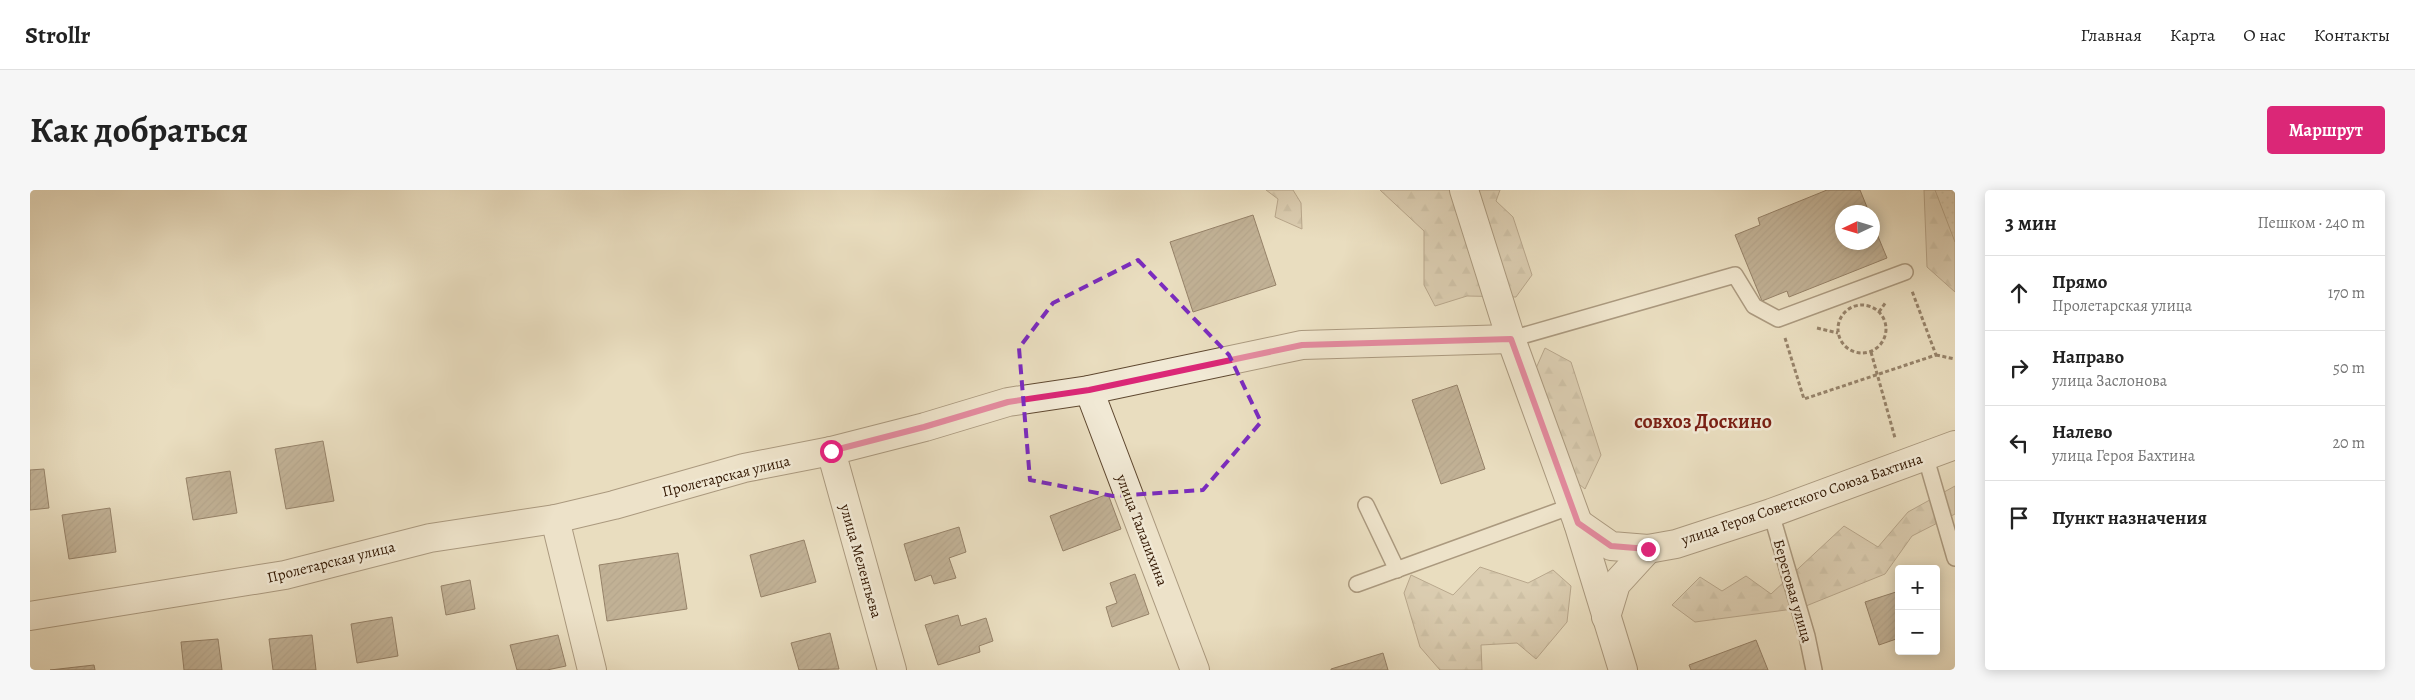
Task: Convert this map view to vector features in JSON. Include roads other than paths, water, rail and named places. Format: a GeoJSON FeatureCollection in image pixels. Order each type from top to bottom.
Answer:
{"type":"FeatureCollection","features":[{"type":"Feature","properties":{"kind":"street"},"geometry":{"type":"LineString","coordinates":[[1464,190],[1511,339],[1575,515],[1623,670]]}},
{"type":"Feature","properties":{"kind":"street","name":"Пролетарская улица"},"geometry":{"type":"LineString","coordinates":[[30,616],[284,575],[430,538],[555,519],[614,505],[744,468],[831,451],[924,427],[1008,402],[1089,390],[1302,345],[1511,339]]}},
{"type":"Feature","properties":{"kind":"street","name":"улица Талалихина"},"geometry":{"type":"LineString","coordinates":[[1089,390],[1195,670]]}},
{"type":"Feature","properties":{"kind":"street","name":"улица Героя Советского Союза Бахтина"},"geometry":{"type":"LineString","coordinates":[[1575,515],[1611,546],[1648,549],[1676,544],[1771,513],[1955,445]]}},
{"type":"Feature","properties":{"kind":"street","name":"улица Мелентьева"},"geometry":{"type":"LineString","coordinates":[[831,451],[892,670]]}},
{"type":"Feature","properties":{"kind":"street"},"geometry":{"type":"LineString","coordinates":[[555,519],[592,670]]}},
{"type":"Feature","properties":{"kind":"street"},"geometry":{"type":"LineString","coordinates":[[1606,617],[1616,584],[1648,549]]}},
{"type":"Feature","properties":{"kind":"lane"},"geometry":{"type":"LineString","coordinates":[[1511,339],[1735,275],[1754,306],[1778,319],[1905,272]]}},
{"type":"Feature","properties":{"kind":"lane"},"geometry":{"type":"LineString","coordinates":[[1914,459],[1955,558]]}},
{"type":"Feature","properties":{"kind":"lane"},"geometry":{"type":"LineString","coordinates":[[1366,505],[1397,570]]}},
{"type":"Feature","properties":{"kind":"lane","name":"Береговая улица"},"geometry":{"type":"LineString","coordinates":[[1771,513],[1807,636],[1814,670]]}},
{"type":"Feature","properties":{"kind":"lane"},"geometry":{"type":"LineString","coordinates":[[1357,584],[1575,515]]}},
{"type":"Feature","properties":{"kind":"district","name":"совхоз Доскино"},"geometry":{"type":"Point","coordinates":[1703,421]}}]}
